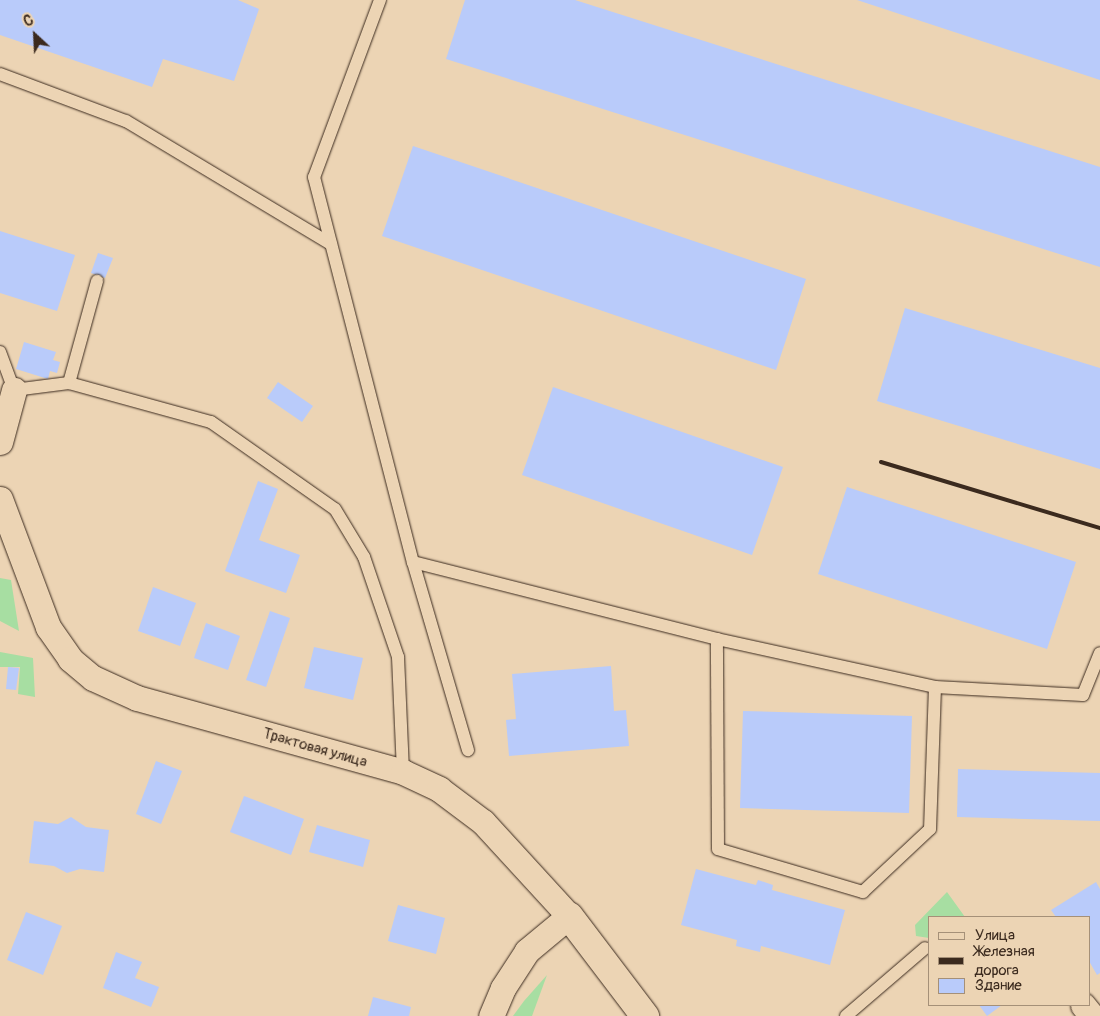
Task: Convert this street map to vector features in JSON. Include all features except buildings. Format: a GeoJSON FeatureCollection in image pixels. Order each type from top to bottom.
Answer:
{"type":"FeatureCollection","features":[{"type":"Feature","properties":{"kind":"street"},"geometry":{"type":"LineString","coordinates":[[0,442],[14,390]]}},
{"type":"Feature","properties":{"kind":"street","name":"Трактовая улица"},"geometry":{"type":"LineString","coordinates":[[0,499],[48,627],[70,659],[93,678],[137,698],[404,772],[439,789],[482,822],[569,916],[645,1016]]}},
{"type":"Feature","properties":{"kind":"street"},"geometry":{"type":"LineString","coordinates":[[491,1016],[502,988],[527,951],[569,916]]}},
{"type":"Feature","properties":{"kind":"street"},"geometry":{"type":"LineString","coordinates":[[1084,1006],[1092,1016]]}},
{"type":"Feature","properties":{"kind":"lane"},"geometry":{"type":"LineString","coordinates":[[380,0],[314,177],[413,562],[468,750]]}},
{"type":"Feature","properties":{"kind":"lane"},"geometry":{"type":"LineString","coordinates":[[0,74],[126,121],[331,244]]}},
{"type":"Feature","properties":{"kind":"lane"},"geometry":{"type":"LineString","coordinates":[[69,383],[97,281]]}},
{"type":"Feature","properties":{"kind":"lane"},"geometry":{"type":"LineString","coordinates":[[0,352],[14,390],[69,383],[210,422],[335,509],[364,557],[398,656],[404,772]]}},
{"type":"Feature","properties":{"kind":"lane"},"geometry":{"type":"LineString","coordinates":[[413,562],[717,639],[935,687],[1083,694],[1100,653]]}},
{"type":"Feature","properties":{"kind":"lane"},"geometry":{"type":"LineString","coordinates":[[717,639],[718,849],[863,892],[930,829],[935,687]]}},
{"type":"Feature","properties":{"kind":"lane"},"geometry":{"type":"LineString","coordinates":[[846,1016],[925,948]]}},
{"type":"Feature","properties":{"kind":"green space"},"geometry":{"type":"Polygon","coordinates":[[[0,578],[11,580],[19,631],[0,621],[0,578]]]}},
{"type":"Feature","properties":{"kind":"green space"},"geometry":{"type":"Polygon","coordinates":[[[0,652],[33,658],[35,697],[18,694],[20,667],[0,667],[0,652]]]}},
{"type":"Feature","properties":{"kind":"green space"},"geometry":{"type":"Polygon","coordinates":[[[947,892],[964,916],[928,916],[928,938],[916,936],[915,925],[947,892]]]}},
{"type":"Feature","properties":{"kind":"green space"},"geometry":{"type":"Polygon","coordinates":[[[547,975],[532,1016],[513,1016],[524,1001],[547,975]]]}},
{"type":"Feature","properties":{"kind":"railway"},"geometry":{"type":"LineString","coordinates":[[881,462],[1100,528]]}}]}
